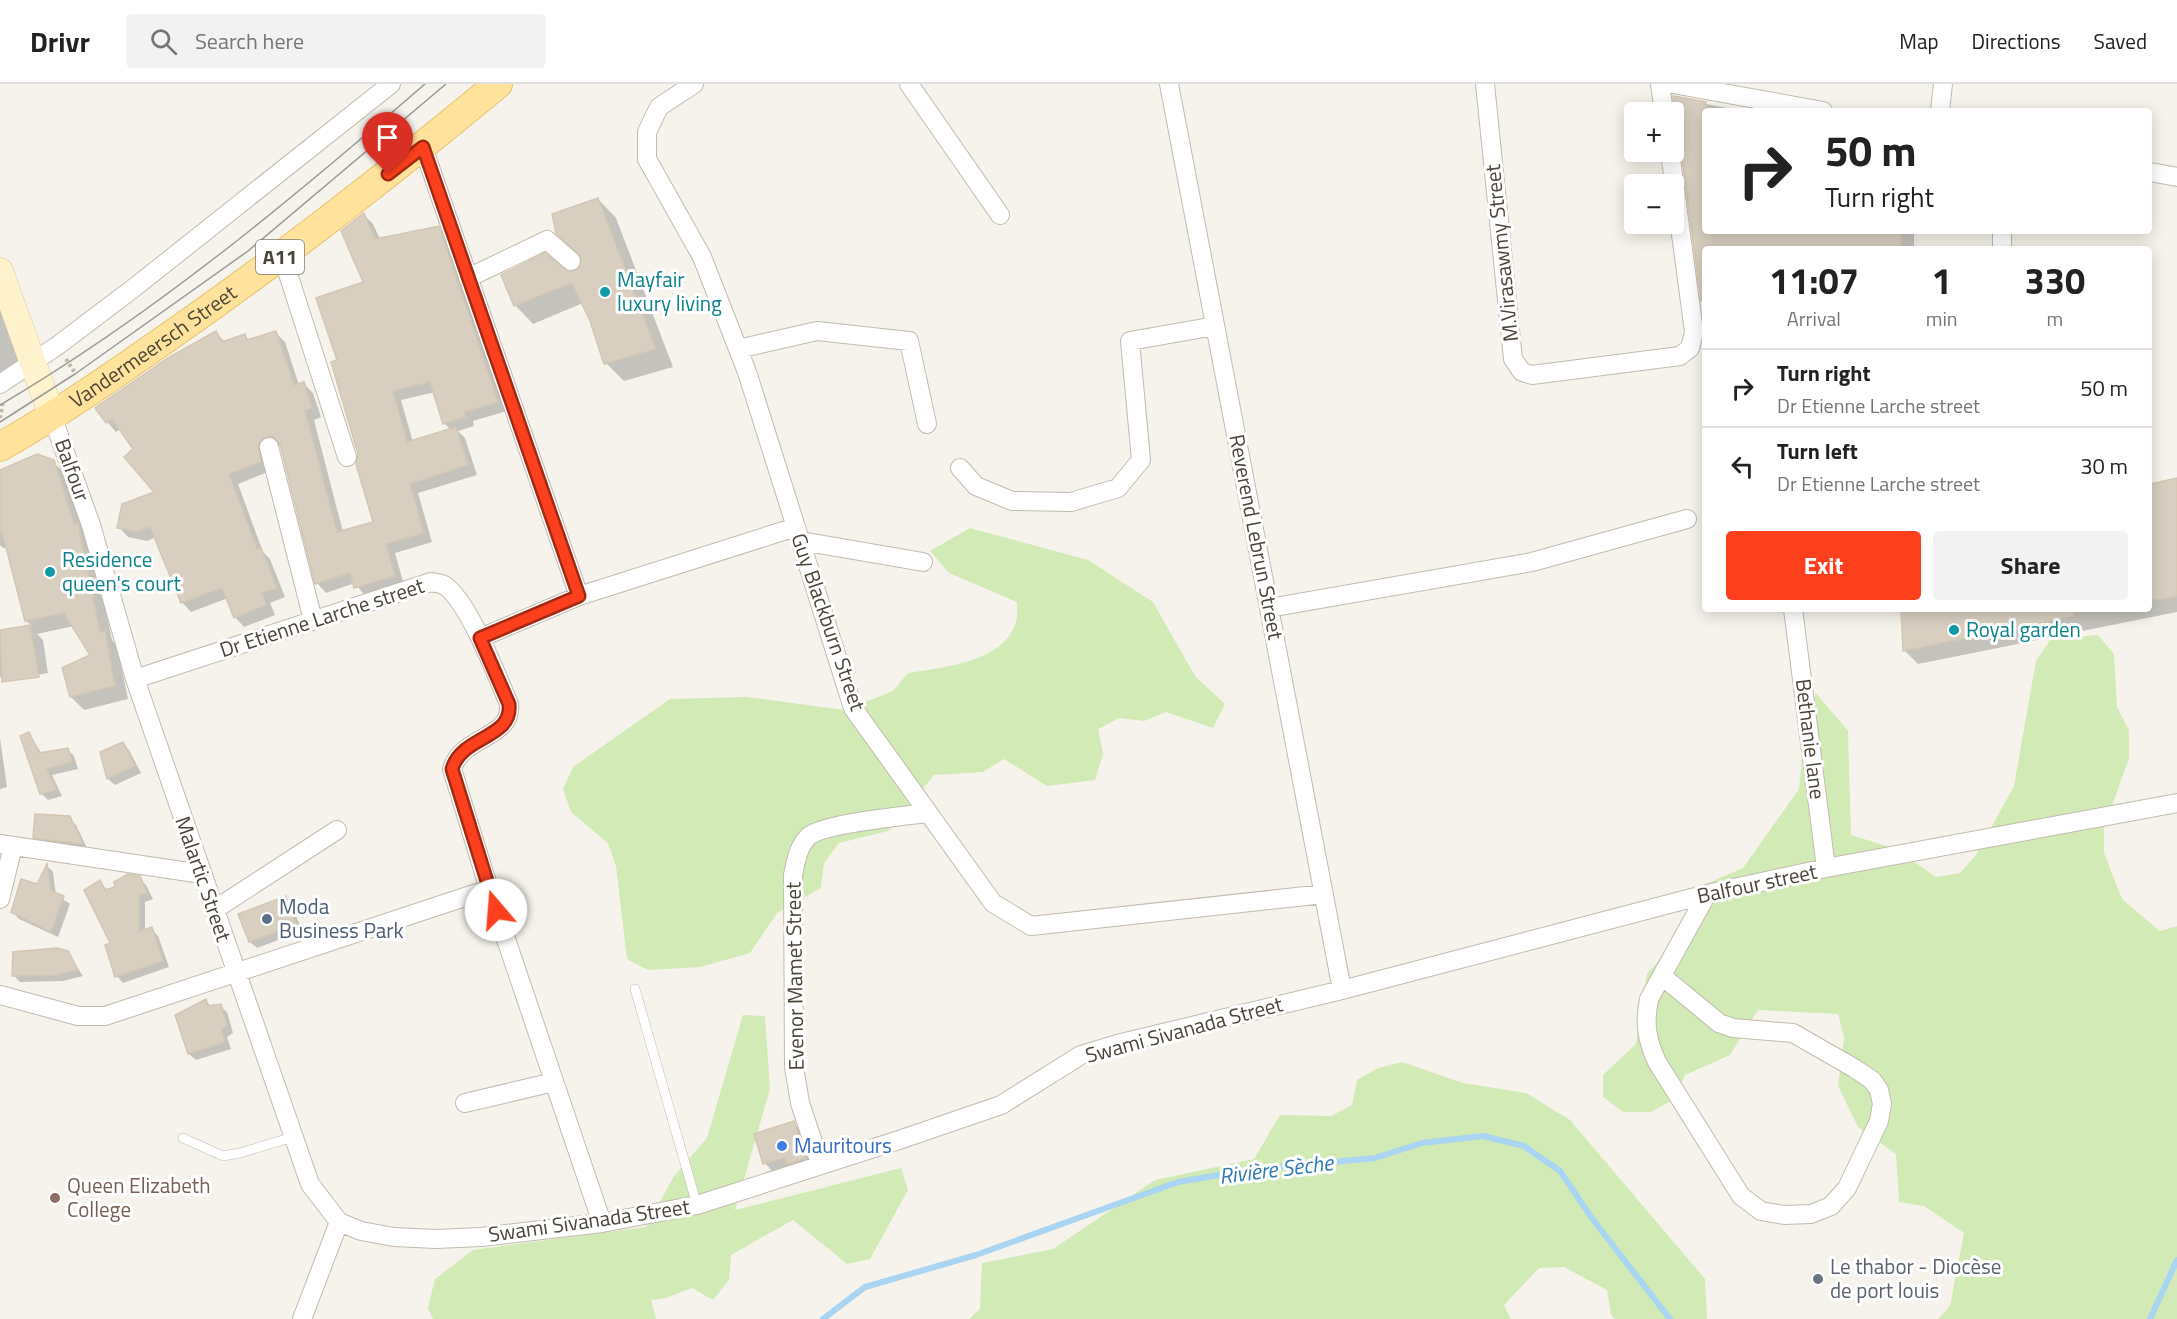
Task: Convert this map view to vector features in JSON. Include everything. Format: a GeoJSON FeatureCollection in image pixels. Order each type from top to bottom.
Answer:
{"type":"FeatureCollection","features":[{"type":"Feature","properties":{"kind":"main road","name":"Vandermeersch Street"},"geometry":{"type":"LineString","coordinates":[[0,447],[88,393],[282,255],[423,147],[498,84]]}},
{"type":"Feature","properties":{"kind":"street","name":"Guy Blackburn Street"},"geometry":{"type":"LineString","coordinates":[[694,84],[659,107],[647,132],[647,159],[702,257],[738,349],[853,708],[926,813],[993,903],[1031,926],[1324,894]]}},
{"type":"Feature","properties":{"kind":"street"},"geometry":{"type":"LineString","coordinates":[[909,84],[1000,215]]}},
{"type":"Feature","properties":{"kind":"street","name":"Reverend Lebrun Street"},"geometry":{"type":"LineString","coordinates":[[1169,84],[1342,990]]}},
{"type":"Feature","properties":{"kind":"street","name":"M.Virasawmy Street"},"geometry":{"type":"LineString","coordinates":[[1485,84],[1513,359],[1522,372],[1532,375],[1680,356],[1690,348],[1694,332],[1671,162]]}},
{"type":"Feature","properties":{"kind":"street"},"geometry":{"type":"LineString","coordinates":[[1660,84],[1663,102]]}},
{"type":"Feature","properties":{"kind":"street"},"geometry":{"type":"LineString","coordinates":[[1673,84],[1806,108]]}},
{"type":"Feature","properties":{"kind":"street"},"geometry":{"type":"LineString","coordinates":[[1940,108],[1942,84]]}},
{"type":"Feature","properties":{"kind":"street"},"geometry":{"type":"LineString","coordinates":[[0,384],[57,346],[383,87]]}},
{"type":"Feature","properties":{"kind":"street"},"geometry":{"type":"LineString","coordinates":[[423,147],[579,596]]}},
{"type":"Feature","properties":{"kind":"street"},"geometry":{"type":"LineString","coordinates":[[2152,172],[2177,177]]}},
{"type":"Feature","properties":{"kind":"street"},"geometry":{"type":"LineString","coordinates":[[468,278],[547,240],[571,261]]}},
{"type":"Feature","properties":{"kind":"street"},"geometry":{"type":"LineString","coordinates":[[282,255],[347,457]]}},
{"type":"Feature","properties":{"kind":"street"},"geometry":{"type":"LineString","coordinates":[[0,271],[52,416]]}},
{"type":"Feature","properties":{"kind":"street"},"geometry":{"type":"LineString","coordinates":[[960,468],[976,486],[1012,501],[1071,502],[1118,488],[1141,460],[1130,341],[1215,326]]}},
{"type":"Feature","properties":{"kind":"street"},"geometry":{"type":"LineString","coordinates":[[738,349],[817,331],[909,341],[927,424]]}},
{"type":"Feature","properties":{"kind":"street","name":"Balfour"},"geometry":{"type":"LineString","coordinates":[[52,416],[91,525]]}},
{"type":"Feature","properties":{"kind":"street"},"geometry":{"type":"LineString","coordinates":[[269,447],[313,620]]}},
{"type":"Feature","properties":{"kind":"street"},"geometry":{"type":"LineString","coordinates":[[1269,608],[1532,562],[1687,519]]}},
{"type":"Feature","properties":{"kind":"street","name":"Malartic Street"},"geometry":{"type":"LineString","coordinates":[[91,525],[135,679],[234,972],[310,1184],[339,1222]]}},
{"type":"Feature","properties":{"kind":"street"},"geometry":{"type":"LineString","coordinates":[[480,638],[579,596],[799,534],[922,562]]}},
{"type":"Feature","properties":{"kind":"street","name":"Dr Etienne Larche street"},"geometry":{"type":"LineString","coordinates":[[135,679],[431,582],[443,584],[453,593],[480,638],[509,704],[510,713],[506,724],[459,752],[452,769],[489,889],[602,1223]]}},
{"type":"Feature","properties":{"kind":"street","name":"Bethanie lane"},"geometry":{"type":"LineString","coordinates":[[1793,612],[1826,868]]}},
{"type":"Feature","properties":{"kind":"street","name":"Balfour street"},"geometry":{"type":"LineString","coordinates":[[1342,990],[1707,894],[1826,868],[2177,803]]}},
{"type":"Feature","properties":{"kind":"street","name":"Evenor Mamet Street"},"geometry":{"type":"LineString","coordinates":[[820,1163],[800,1103],[794,1067],[793,875],[800,848],[809,835],[833,827],[926,813]]}},
{"type":"Feature","properties":{"kind":"street"},"geometry":{"type":"LineString","coordinates":[[214,910],[337,830]]}},
{"type":"Feature","properties":{"kind":"street"},"geometry":{"type":"LineString","coordinates":[[0,899],[6,845],[202,874]]}},
{"type":"Feature","properties":{"kind":"street"},"geometry":{"type":"LineString","coordinates":[[0,995],[78,1016],[105,1016],[489,889]]}},
{"type":"Feature","properties":{"kind":"street"},"geometry":{"type":"LineString","coordinates":[[1662,976],[1719,1023],[1733,1028],[1793,1033],[1872,1080],[1879,1090],[1882,1104],[1879,1121],[1847,1188],[1831,1206],[1812,1214],[1784,1215],[1761,1211],[1741,1196],[1657,1062],[1647,1039],[1645,1018],[1649,999],[1707,894]]}},
{"type":"Feature","properties":{"kind":"street","name":"Swami Sivanada Street"},"geometry":{"type":"LineString","coordinates":[[339,1222],[361,1231],[436,1239],[602,1223],[697,1205],[1001,1105],[1082,1055],[1342,990]]}},
{"type":"Feature","properties":{"kind":"street"},"geometry":{"type":"LineString","coordinates":[[465,1103],[554,1082]]}},
{"type":"Feature","properties":{"kind":"street"},"geometry":{"type":"LineString","coordinates":[[302,1319],[339,1222]]}},
{"type":"Feature","properties":{"kind":"lane"},"geometry":{"type":"LineString","coordinates":[[635,989],[697,1205]]}},
{"type":"Feature","properties":{"kind":"lane"},"geometry":{"type":"LineString","coordinates":[[183,1138],[223,1156],[293,1137]]}},
{"type":"Feature","properties":{"kind":"path"},"geometry":{"type":"LineString","coordinates":[[57,346],[88,393]]}},
{"type":"Feature","properties":{"kind":"green space"},"geometry":{"type":"Polygon","coordinates":[[[970,528],[1088,560],[1153,602],[1195,676],[1225,704],[1213,728],[1166,712],[1144,721],[1119,718],[1098,729],[1103,754],[1095,780],[1047,786],[1004,759],[983,772],[934,775],[888,831],[839,843],[824,863],[821,888],[777,913],[750,953],[700,967],[648,970],[627,959],[616,866],[608,843],[571,812],[563,789],[573,767],[670,699],[746,697],[845,710],[893,691],[908,673],[937,669],[984,655],[1008,637],[1015,625],[1017,602],[949,573],[930,551],[970,528]]]}},
{"type":"Feature","properties":{"kind":"green space"},"geometry":{"type":"Polygon","coordinates":[[[2098,635],[2114,654],[2117,707],[2129,730],[2129,758],[2104,828],[2104,853],[2122,899],[2160,931],[2177,926],[2177,1319],[1938,1319],[1950,1306],[1964,1233],[1924,1206],[1899,1202],[1896,1154],[1858,1127],[1838,1086],[1844,1037],[1838,1014],[1758,1010],[1730,1055],[1685,1075],[1673,1100],[1651,1112],[1623,1112],[1603,1097],[1603,1075],[1636,1044],[1647,974],[1683,933],[1699,887],[1743,868],[1799,789],[1806,715],[1816,693],[1848,731],[1851,835],[1896,849],[1936,877],[1960,873],[1976,855],[2014,786],[2036,661],[2051,639],[2098,635]]]}},
{"type":"Feature","properties":{"kind":"green space"},"geometry":{"type":"Polygon","coordinates":[[[743,1015],[765,1016],[770,1089],[735,1210],[901,1168],[908,1190],[870,1259],[847,1264],[793,1220],[731,1255],[729,1280],[713,1300],[692,1288],[666,1298],[651,1300],[656,1319],[433,1319],[428,1308],[435,1279],[473,1250],[646,1227],[674,1176],[707,1138],[743,1015]]]}},
{"type":"Feature","properties":{"kind":"green space"},"geometry":{"type":"Polygon","coordinates":[[[1402,1062],[1463,1083],[1526,1093],[1570,1120],[1705,1279],[1707,1319],[1615,1319],[1611,1315],[1607,1290],[1564,1267],[1539,1268],[1504,1305],[1511,1319],[969,1319],[980,1309],[982,1263],[1053,1249],[1155,1180],[1254,1159],[1280,1115],[1331,1116],[1352,1105],[1357,1080],[1378,1068],[1402,1062]]]}},
{"type":"Feature","properties":{"kind":"building"},"geometry":{"type":"Polygon","coordinates":[[[1673,96],[1706,102],[1706,108],[1702,108],[1702,234],[1901,234],[1901,246],[1702,246],[1701,301],[1682,162],[1684,102],[1673,102],[1673,96]]]}},
{"type":"Feature","properties":{"kind":"building","name":"Mayfair luxury living"},"geometry":{"type":"Polygon","coordinates":[[[598,198],[656,349],[604,364],[590,321],[572,283],[514,306],[501,275],[545,253],[568,272],[579,269],[581,257],[556,233],[552,214],[598,198]]]}},
{"type":"Feature","properties":{"kind":"building"},"geometry":{"type":"Polygon","coordinates":[[[364,213],[375,239],[439,226],[498,402],[464,412],[466,417],[443,424],[430,382],[393,391],[407,442],[456,427],[468,465],[410,484],[424,533],[386,544],[395,576],[354,588],[350,573],[315,584],[280,444],[273,436],[266,436],[258,445],[261,462],[229,474],[257,549],[261,548],[277,588],[262,593],[266,605],[234,618],[222,588],[181,603],[150,527],[137,532],[117,528],[122,504],[154,492],[124,457],[133,449],[112,419],[106,423],[95,408],[168,358],[216,331],[222,342],[245,334],[247,340],[276,331],[294,385],[304,382],[312,408],[305,410],[337,532],[373,522],[356,464],[358,454],[331,362],[337,360],[316,298],[363,282],[341,231],[364,213]]]}},
{"type":"Feature","properties":{"kind":"building"},"geometry":{"type":"Polygon","coordinates":[[[37,454],[54,460],[74,524],[78,524],[100,632],[105,631],[115,686],[70,697],[62,668],[90,655],[64,613],[25,621],[2,532],[0,533],[0,470],[37,454]]]}},
{"type":"Feature","properties":{"kind":"building"},"geometry":{"type":"Polygon","coordinates":[[[2177,478],[2177,596],[2152,601],[2152,484],[2177,478]]]}},
{"type":"Feature","properties":{"kind":"building","name":"Royal garden"},"geometry":{"type":"Polygon","coordinates":[[[1901,612],[2073,612],[2074,616],[1903,651],[1901,612]]]}},
{"type":"Feature","properties":{"kind":"building"},"geometry":{"type":"Polygon","coordinates":[[[30,625],[39,677],[2,682],[0,630],[30,625]]]}},
{"type":"Feature","properties":{"kind":"building"},"geometry":{"type":"Polygon","coordinates":[[[29,732],[39,753],[68,748],[72,762],[47,769],[57,790],[40,794],[20,736],[29,732]]]}},
{"type":"Feature","properties":{"kind":"building"},"geometry":{"type":"Polygon","coordinates":[[[123,742],[135,766],[107,779],[100,752],[123,742]]]}},
{"type":"Feature","properties":{"kind":"building"},"geometry":{"type":"Polygon","coordinates":[[[35,814],[70,816],[83,844],[33,838],[35,814]]]}},
{"type":"Feature","properties":{"kind":"building"},"geometry":{"type":"Polygon","coordinates":[[[47,864],[51,891],[64,896],[51,932],[11,912],[21,879],[37,884],[47,864]]]}},
{"type":"Feature","properties":{"kind":"building"},"geometry":{"type":"Polygon","coordinates":[[[128,874],[140,876],[147,893],[139,895],[139,932],[152,927],[163,961],[115,977],[105,945],[110,943],[84,890],[100,880],[105,890],[115,887],[114,882],[128,874]]]}},
{"type":"Feature","properties":{"kind":"building","name":"Moda Business Park"},"geometry":{"type":"Polygon","coordinates":[[[286,896],[296,925],[249,942],[238,914],[286,896]]]}},
{"type":"Feature","properties":{"kind":"building"},"geometry":{"type":"Polygon","coordinates":[[[57,948],[68,951],[78,970],[56,975],[12,976],[13,952],[57,948]]]}},
{"type":"Feature","properties":{"kind":"building"},"geometry":{"type":"Polygon","coordinates":[[[206,999],[208,1006],[221,1004],[227,1026],[221,1030],[225,1042],[188,1054],[175,1015],[206,999]]]}},
{"type":"Feature","properties":{"kind":"building","name":"Mauritours"},"geometry":{"type":"Polygon","coordinates":[[[794,1121],[806,1158],[787,1164],[785,1158],[763,1164],[754,1134],[794,1121]]]}},
{"type":"Feature","properties":{"kind":"waterway","name":"Rivière Sèche"},"geometry":{"type":"LineString","coordinates":[[823,1319],[865,1287],[976,1255],[1178,1182],[1249,1170],[1375,1158],[1422,1143],[1483,1136],[1524,1146],[1560,1171],[1591,1217],[1670,1319]]}},
{"type":"Feature","properties":{"kind":"waterway","name":"Rivière Sèche"},"geometry":{"type":"LineString","coordinates":[[2150,1319],[2177,1260]]}},
{"type":"Feature","properties":{"kind":"tram line"},"geometry":{"type":"LineString","coordinates":[[0,405],[112,333],[220,254],[425,84]]}},
{"type":"Feature","properties":{"kind":"tram line"},"geometry":{"type":"LineString","coordinates":[[0,422],[75,374],[248,251],[446,84]]}},
{"type":"Feature","properties":{"kind":"place","name":"Mayfair luxury living"},"geometry":{"type":"Point","coordinates":[605,292]}},
{"type":"Feature","properties":{"kind":"place","name":"Residence queen's court"},"geometry":{"type":"Point","coordinates":[50,572]}},
{"type":"Feature","properties":{"kind":"place","name":"Royal garden"},"geometry":{"type":"Point","coordinates":[1954,630]}},
{"type":"Feature","properties":{"kind":"place","name":"Moda Business Park"},"geometry":{"type":"Point","coordinates":[267,919]}},
{"type":"Feature","properties":{"kind":"place","name":"Mauritours"},"geometry":{"type":"Point","coordinates":[782,1146]}},
{"type":"Feature","properties":{"kind":"place","name":"Queen Elizabeth College"},"geometry":{"type":"Point","coordinates":[55,1198]}},
{"type":"Feature","properties":{"kind":"place","name":"Le thabor - Diocèse de port louis"},"geometry":{"type":"Point","coordinates":[1818,1279]}},
{"type":"Feature","properties":{"kind":"route"},"geometry":{"type":"LineString","coordinates":[[388,174],[423,147],[579,596],[480,638],[509,704],[510,713],[506,724],[459,752],[452,769],[496,910]]}}]}
